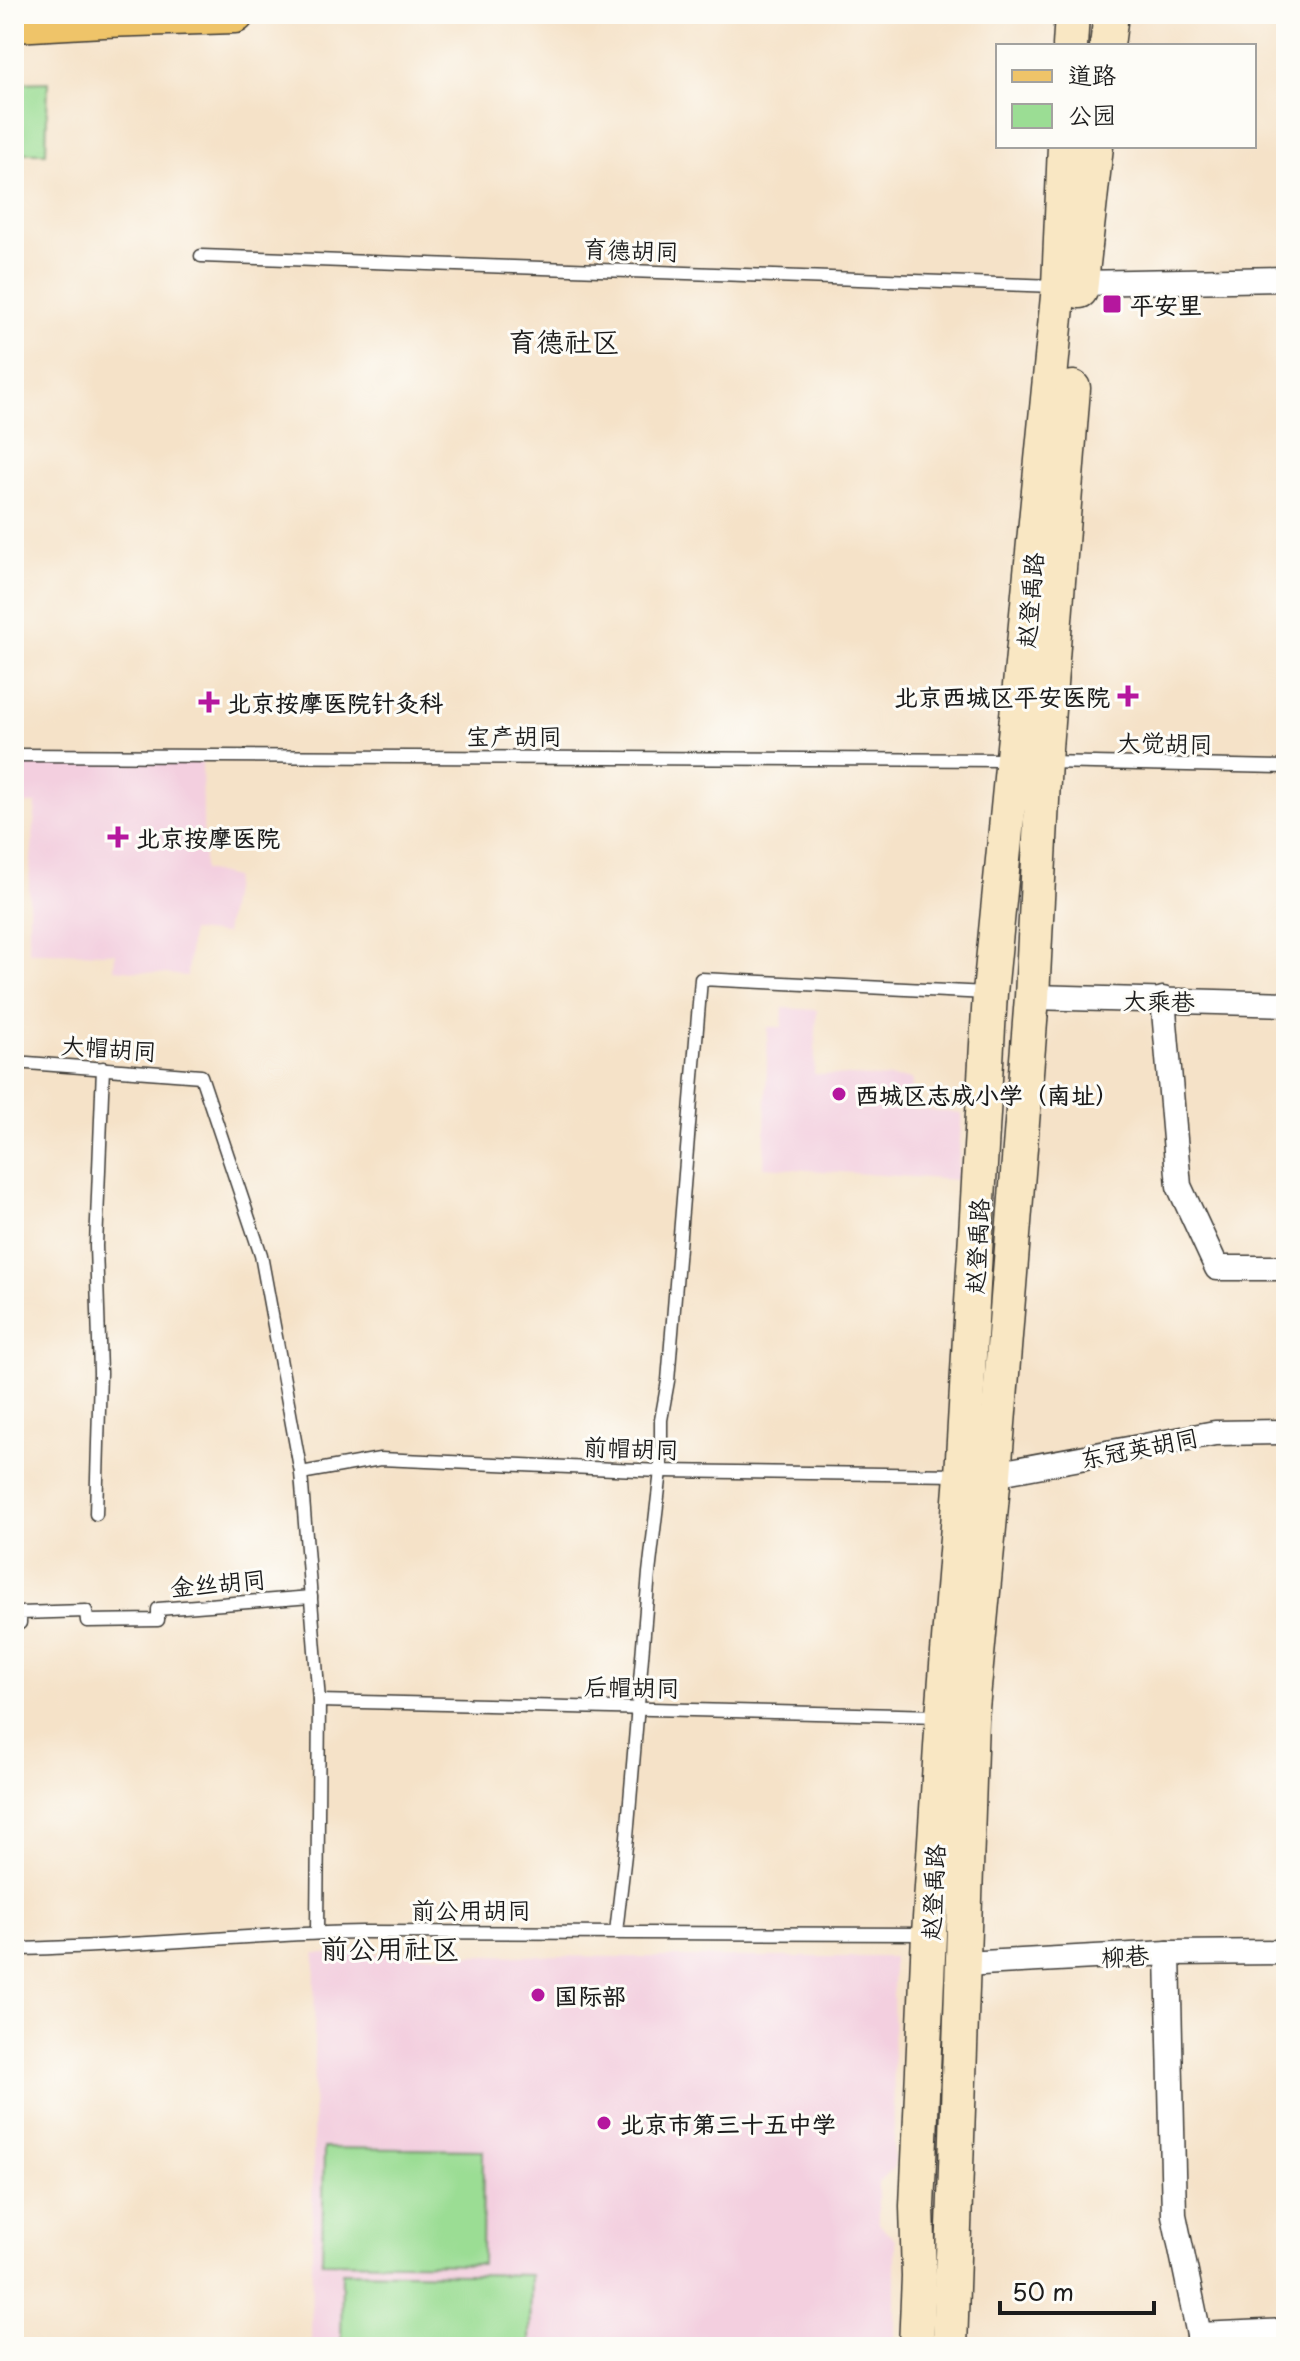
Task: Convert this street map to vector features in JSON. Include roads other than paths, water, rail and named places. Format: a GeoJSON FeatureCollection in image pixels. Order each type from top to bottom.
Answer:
{"type":"FeatureCollection","features":[{"type":"Feature","properties":{"kind":"main road"},"geometry":{"type":"LineString","coordinates":[[14,23],[235,14]]}},
{"type":"Feature","properties":{"kind":"main road"},"geometry":{"type":"LineString","coordinates":[[1070,44],[1072,14]]}},
{"type":"Feature","properties":{"kind":"main road"},"geometry":{"type":"LineString","coordinates":[[1107,44],[1111,14]]}},
{"type":"Feature","properties":{"kind":"main road","name":"赵登禹路"},"geometry":{"type":"LineString","coordinates":[[1065,148],[1070,284]]}},
{"type":"Feature","properties":{"kind":"main road","name":"赵登禹路"},"geometry":{"type":"LineString","coordinates":[[950,2347],[964,1964],[990,993],[1029,760],[1070,284],[1096,148]]}},
{"type":"Feature","properties":{"kind":"main road","name":"赵登禹路"},"geometry":{"type":"LineString","coordinates":[[916,2347],[919,2277],[917,2206],[929,1934],[943,1716],[978,1475],[1032,997],[1029,760]]}},
{"type":"Feature","properties":{"kind":"street"},"geometry":{"type":"LineString","coordinates":[[1070,284],[1286,279]]}},
{"type":"Feature","properties":{"kind":"street","name":"大乘巷"},"geometry":{"type":"LineString","coordinates":[[1032,997],[1286,1004]]}},
{"type":"Feature","properties":{"kind":"street"},"geometry":{"type":"LineString","coordinates":[[1163,999],[1179,1186],[1185,1200],[1217,1268],[1286,1268]]}},
{"type":"Feature","properties":{"kind":"street","name":"东冠英胡同"},"geometry":{"type":"LineString","coordinates":[[978,1475],[1215,1433],[1286,1432]]}},
{"type":"Feature","properties":{"kind":"street","name":"柳巷"},"geometry":{"type":"LineString","coordinates":[[964,1964],[1168,1953],[1286,1952]]}},
{"type":"Feature","properties":{"kind":"street"},"geometry":{"type":"LineString","coordinates":[[1168,1953],[1174,2215],[1199,2341],[1286,2331]]}},
{"type":"Feature","properties":{"kind":"lane","name":"育德胡同"},"geometry":{"type":"LineString","coordinates":[[201,256],[1070,284]]}},
{"type":"Feature","properties":{"kind":"lane","name":"宝产胡同"},"geometry":{"type":"LineString","coordinates":[[14,755],[1029,760]]}},
{"type":"Feature","properties":{"kind":"lane","name":"大觉胡同"},"geometry":{"type":"LineString","coordinates":[[1029,760],[1286,767]]}},
{"type":"Feature","properties":{"kind":"lane"},"geometry":{"type":"LineString","coordinates":[[616,1932],[661,1471],[661,1420],[668,1381],[701,979],[990,993]]}},
{"type":"Feature","properties":{"kind":"lane","name":"大帽胡同"},"geometry":{"type":"LineString","coordinates":[[14,1062],[201,1076],[261,1255],[301,1473]]}},
{"type":"Feature","properties":{"kind":"lane"},"geometry":{"type":"LineString","coordinates":[[96,1514],[100,1373],[96,1246],[103,1068]]}},
{"type":"Feature","properties":{"kind":"lane","name":"前帽胡同"},"geometry":{"type":"LineString","coordinates":[[301,1473],[380,1459],[661,1471],[978,1475]]}},
{"type":"Feature","properties":{"kind":"lane"},"geometry":{"type":"LineString","coordinates":[[301,1473],[319,1701],[317,1933]]}},
{"type":"Feature","properties":{"kind":"lane","name":"金丝胡同"},"geometry":{"type":"LineString","coordinates":[[14,1623],[20,1623],[20,1613],[86,1611],[87,1621],[158,1620],[158,1609],[311,1597]]}},
{"type":"Feature","properties":{"kind":"lane","name":"后帽胡同"},"geometry":{"type":"LineString","coordinates":[[319,1701],[943,1716]]}},
{"type":"Feature","properties":{"kind":"lane","name":"前公用胡同"},"geometry":{"type":"LineString","coordinates":[[14,1949],[79,1948],[317,1933],[929,1934]]}},
{"type":"Feature","properties":{"kind":"place","name":"平安里"},"geometry":{"type":"Point","coordinates":[1112,304]}},
{"type":"Feature","properties":{"kind":"place","name":"北京西城区平安医院"},"geometry":{"type":"Point","coordinates":[1128,696]}},
{"type":"Feature","properties":{"kind":"place","name":"北京按摩医院针灸科"},"geometry":{"type":"Point","coordinates":[209,702]}},
{"type":"Feature","properties":{"kind":"place","name":"北京按摩医院"},"geometry":{"type":"Point","coordinates":[118,837]}},
{"type":"Feature","properties":{"kind":"place","name":"西城区志成小学（南址）"},"geometry":{"type":"Point","coordinates":[839,1094]}},
{"type":"Feature","properties":{"kind":"place","name":"国际部"},"geometry":{"type":"Point","coordinates":[538,1995]}},
{"type":"Feature","properties":{"kind":"place","name":"北京市第三十五中学"},"geometry":{"type":"Point","coordinates":[604,2123]}},
{"type":"Feature","properties":{"kind":"district","name":"育德社区"},"geometry":{"type":"Point","coordinates":[564,340]}},
{"type":"Feature","properties":{"kind":"district","name":"前公用社区"},"geometry":{"type":"Point","coordinates":[390,1947]}}]}
